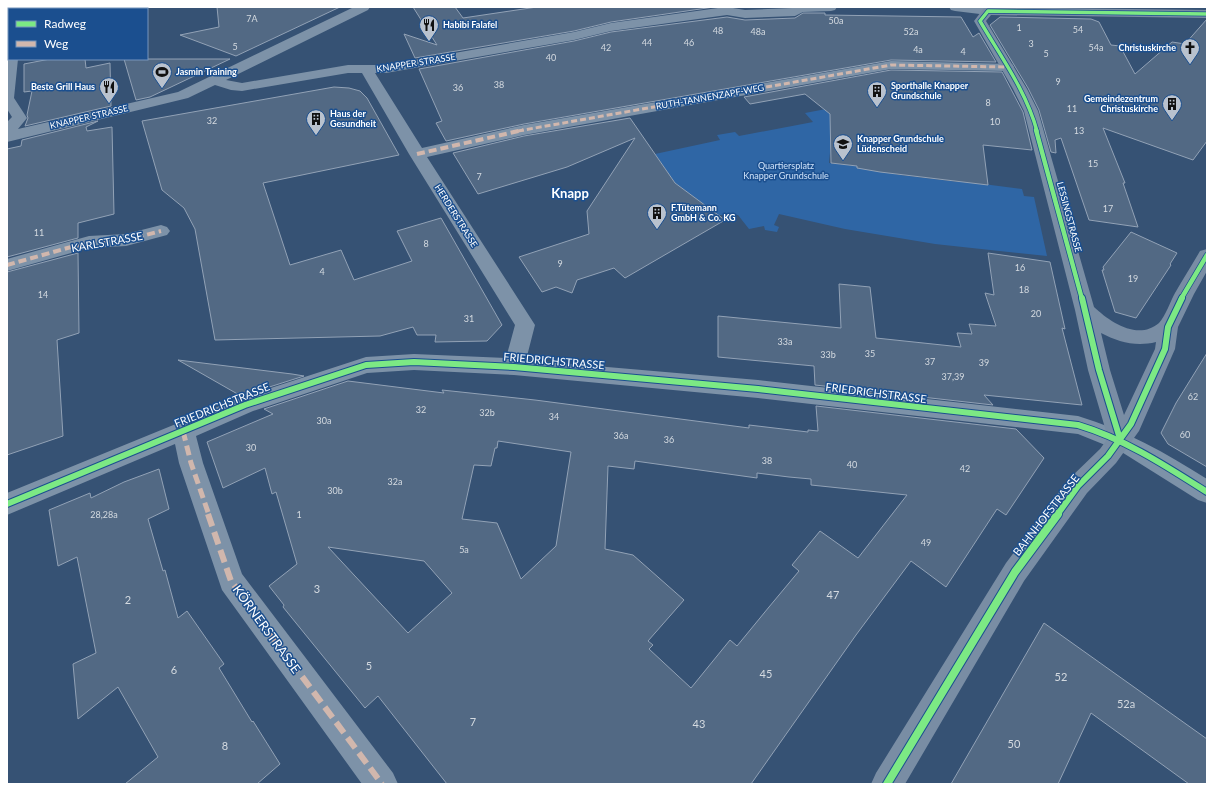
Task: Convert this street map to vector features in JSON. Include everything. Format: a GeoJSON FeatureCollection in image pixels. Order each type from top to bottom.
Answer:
{"type":"FeatureCollection","features":[{"type":"Feature","properties":{"kind":"main road"},"geometry":{"type":"LineString","coordinates":[[1038,7],[1065,11],[1207,14]]}},
{"type":"Feature","properties":{"kind":"main road"},"geometry":{"type":"LineString","coordinates":[[988,11],[1055,13],[1065,11]]}},
{"type":"Feature","properties":{"kind":"main road","name":"LESSINGSTRASSE"},"geometry":{"type":"LineString","coordinates":[[988,11],[982,16],[980,21],[1031,111],[1085,310],[1099,370],[1120,439]]}},
{"type":"Feature","properties":{"kind":"main road","name":"BAHNHOFSTRASSE"},"geometry":{"type":"LineString","coordinates":[[887,784],[1015,572],[1078,486],[1108,456],[1131,424],[1165,349],[1168,327],[1184,294],[1207,255]]}},
{"type":"Feature","properties":{"kind":"main road"},"geometry":{"type":"LineString","coordinates":[[1085,310],[1102,325],[1129,336],[1141,337],[1154,335],[1168,327]]}},
{"type":"Feature","properties":{"kind":"street"},"geometry":{"type":"LineString","coordinates":[[214,80],[364,7]]}},
{"type":"Feature","properties":{"kind":"street","name":"KNAPPER STRASSE"},"geometry":{"type":"LineString","coordinates":[[7,137],[183,95],[214,80],[231,86],[242,87],[348,68],[366,70],[386,69],[574,36],[611,27],[727,11],[752,13],[796,12],[799,8],[831,7]]}},
{"type":"Feature","properties":{"kind":"street"},"geometry":{"type":"LineString","coordinates":[[955,7],[988,11]]}},
{"type":"Feature","properties":{"kind":"street"},"geometry":{"type":"LineString","coordinates":[[7,131],[20,118],[8,98],[11,60]]}},
{"type":"Feature","properties":{"kind":"street","name":"RUTH-TANNENZAPF-WEG"},"geometry":{"type":"LineString","coordinates":[[417,154],[524,130],[891,65],[1007,67]]}},
{"type":"Feature","properties":{"kind":"street","name":"HERDERSTRASSE"},"geometry":{"type":"LineString","coordinates":[[366,70],[525,325],[514,367]]}},
{"type":"Feature","properties":{"kind":"street","name":"KARLSTRASSE"},"geometry":{"type":"LineString","coordinates":[[7,265],[89,242],[126,240],[161,230]]}},
{"type":"Feature","properties":{"kind":"street","name":"FRIEDRICHSTRASSE"},"geometry":{"type":"LineString","coordinates":[[7,504],[267,397],[366,365],[414,362],[514,367],[758,389],[1078,425],[1100,431],[1120,439],[1207,492]]}},
{"type":"Feature","properties":{"kind":"street","name":"KÖRNERSTRASSE"},"geometry":{"type":"LineString","coordinates":[[183,431],[191,463],[231,581],[382,784]]}},
{"type":"Feature","properties":{"kind":"green space","name":"Quartiersplatz Knapper Grundschule"},"geometry":{"type":"Polygon","coordinates":[[[826,109],[830,114],[831,142],[829,163],[857,166],[900,175],[1022,189],[1024,196],[1034,197],[1047,256],[935,244],[845,229],[779,214],[774,225],[779,227],[777,232],[765,230],[764,226],[749,229],[738,215],[718,215],[675,183],[655,154],[720,140],[717,135],[735,132],[739,136],[813,122],[805,113],[826,109]]]}},
{"type":"Feature","properties":{"kind":"building"},"geometry":{"type":"Polygon","coordinates":[[[217,7],[340,7],[236,56],[180,35],[219,27],[217,7]]]}},
{"type":"Feature","properties":{"kind":"building"},"geometry":{"type":"Polygon","coordinates":[[[413,7],[455,7],[463,18],[537,7],[714,7],[611,22],[574,31],[415,58],[404,34],[437,45],[413,7]]]}},
{"type":"Feature","properties":{"kind":"building"},"geometry":{"type":"Polygon","coordinates":[[[803,13],[825,13],[825,15],[961,17],[973,37],[979,33],[996,62],[891,60],[524,124],[446,141],[436,123],[442,121],[419,69],[574,41],[611,32],[727,17],[745,20],[795,18],[803,13]]]}},
{"type":"Feature","properties":{"kind":"building"},"geometry":{"type":"Polygon","coordinates":[[[1000,17],[1091,19],[1099,22],[1111,45],[1120,46],[1135,74],[1172,42],[1185,44],[1207,19],[1207,141],[1193,160],[1103,128],[1125,183],[1123,183],[1138,227],[1089,220],[1061,138],[1055,140],[1056,153],[1051,152],[1039,110],[1028,88],[990,25],[1000,17]]]}},
{"type":"Feature","properties":{"kind":"building"},"geometry":{"type":"Polygon","coordinates":[[[230,59],[150,97],[136,100],[124,60],[230,59]]]}},
{"type":"Feature","properties":{"kind":"building"},"geometry":{"type":"Polygon","coordinates":[[[45,60],[85,60],[86,68],[110,63],[111,106],[25,126],[28,118],[27,115],[32,91],[24,92],[24,64],[45,60]]]}},
{"type":"Feature","properties":{"kind":"building"},"geometry":{"type":"Polygon","coordinates":[[[891,70],[1002,72],[1023,112],[1032,150],[983,145],[988,185],[857,168],[857,166],[831,163],[830,114],[805,94],[750,104],[744,97],[891,70]]]}},
{"type":"Feature","properties":{"kind":"building"},"geometry":{"type":"Polygon","coordinates":[[[334,87],[349,88],[360,91],[367,98],[399,155],[263,183],[290,265],[341,250],[354,280],[412,261],[397,231],[441,218],[502,325],[487,341],[435,342],[436,335],[417,335],[413,327],[380,336],[215,340],[195,229],[184,208],[162,190],[142,121],[334,87]]]}},
{"type":"Feature","properties":{"kind":"building"},"geometry":{"type":"Polygon","coordinates":[[[630,118],[675,183],[725,220],[625,278],[614,268],[577,280],[572,293],[556,287],[542,292],[519,257],[589,234],[587,211],[635,138],[567,167],[478,194],[453,153],[524,136],[630,118]]]}},
{"type":"Feature","properties":{"kind":"building"},"geometry":{"type":"Polygon","coordinates":[[[98,121],[86,127],[87,131],[112,127],[114,214],[78,223],[78,238],[7,257],[7,149],[21,146],[22,140],[98,121]]]}},
{"type":"Feature","properties":{"kind":"building"},"geometry":{"type":"Polygon","coordinates":[[[1131,232],[1177,253],[1170,264],[1171,265],[1136,318],[1115,312],[1102,270],[1104,270],[1103,267],[1131,232]]]}},
{"type":"Feature","properties":{"kind":"building"},"geometry":{"type":"Polygon","coordinates":[[[78,253],[79,333],[57,340],[63,436],[7,455],[7,272],[78,253]]]}},
{"type":"Feature","properties":{"kind":"building"},"geometry":{"type":"Polygon","coordinates":[[[988,253],[1050,262],[1065,329],[1062,328],[1082,405],[984,395],[993,405],[815,385],[814,366],[718,357],[718,316],[841,328],[839,284],[870,287],[876,338],[961,347],[957,333],[972,334],[969,324],[996,326],[985,293],[994,295],[988,253]]]}},
{"type":"Feature","properties":{"kind":"building"},"geometry":{"type":"Polygon","coordinates":[[[1207,353],[1207,467],[1168,444],[1161,433],[1176,403],[1207,353]]]}},
{"type":"Feature","properties":{"kind":"building"},"geometry":{"type":"Polygon","coordinates":[[[178,360],[292,374],[304,376],[241,396],[178,360]]]}},
{"type":"Feature","properties":{"kind":"building"},"geometry":{"type":"Polygon","coordinates":[[[348,381],[444,393],[442,390],[535,400],[749,428],[749,425],[808,432],[808,430],[818,431],[816,406],[1016,429],[1044,458],[1006,515],[997,509],[946,587],[911,561],[856,635],[751,784],[447,784],[378,696],[365,708],[283,607],[284,605],[269,586],[297,564],[276,492],[272,494],[265,468],[223,488],[207,442],[273,414],[264,409],[348,381]],[[498,441],[491,466],[474,465],[462,519],[497,523],[521,579],[556,546],[571,452],[498,441]],[[635,461],[634,469],[608,466],[605,549],[633,555],[684,600],[648,641],[653,645],[649,649],[691,688],[730,640],[737,646],[799,571],[792,565],[820,531],[858,558],[907,495],[811,485],[811,479],[757,473],[757,478],[635,461]],[[328,547],[408,633],[452,593],[424,561],[328,547]]]}},
{"type":"Feature","properties":{"kind":"building"},"geometry":{"type":"Polygon","coordinates":[[[159,469],[169,509],[148,519],[163,571],[165,570],[178,618],[187,611],[224,664],[219,668],[280,764],[257,784],[125,784],[158,757],[118,687],[78,719],[73,664],[96,653],[77,557],[58,566],[49,510],[90,493],[91,498],[124,482],[159,469]]]}},
{"type":"Feature","properties":{"kind":"building"},"geometry":{"type":"Polygon","coordinates":[[[1044,623],[1207,739],[1207,784],[1189,784],[1091,713],[1058,784],[951,784],[1044,623]]]}},
{"type":"Feature","properties":{"kind":"marked path"},"geometry":{"type":"LineString","coordinates":[[417,154],[524,130],[891,65],[1007,67]]}},
{"type":"Feature","properties":{"kind":"marked path"},"geometry":{"type":"LineString","coordinates":[[7,265],[89,242],[126,240],[161,231]]}},
{"type":"Feature","properties":{"kind":"marked path"},"geometry":{"type":"LineString","coordinates":[[183,431],[191,463],[231,581],[382,784]]}},
{"type":"Feature","properties":{"kind":"cycle path"},"geometry":{"type":"LineString","coordinates":[[1120,439],[1099,370],[1085,310],[1031,111],[1020,89],[980,21],[988,11],[1207,14]]}},
{"type":"Feature","properties":{"kind":"cycle path"},"geometry":{"type":"LineString","coordinates":[[887,784],[1015,572],[1078,486],[1108,456],[1131,424],[1165,349],[1168,327],[1184,294],[1207,255]]}},
{"type":"Feature","properties":{"kind":"cycle path"},"geometry":{"type":"LineString","coordinates":[[7,504],[245,405],[366,365],[414,362],[514,367],[758,389],[1078,425],[1112,437],[1145,453],[1207,492]]}},
{"type":"Feature","properties":{"kind":"place","name":"Habibi Falafel"},"geometry":{"type":"Point","coordinates":[429,42]}},
{"type":"Feature","properties":{"kind":"place","name":"Christuskirche"},"geometry":{"type":"Point","coordinates":[1190,65]}},
{"type":"Feature","properties":{"kind":"place","name":"Jasmin Training"},"geometry":{"type":"Point","coordinates":[162,89]}},
{"type":"Feature","properties":{"kind":"place","name":"Beste Grill Haus"},"geometry":{"type":"Point","coordinates":[109,104]}},
{"type":"Feature","properties":{"kind":"place","name":"Sporthalle Knapper Grundschule"},"geometry":{"type":"Point","coordinates":[877,108]}},
{"type":"Feature","properties":{"kind":"place","name":"Gemeindezentrum Christuskirche"},"geometry":{"type":"Point","coordinates":[1172,121]}},
{"type":"Feature","properties":{"kind":"place","name":"Haus der Gesundheit"},"geometry":{"type":"Point","coordinates":[316,136]}},
{"type":"Feature","properties":{"kind":"place","name":"Knapper Grundschule Lüdenscheid"},"geometry":{"type":"Point","coordinates":[843,161]}},
{"type":"Feature","properties":{"kind":"place","name":"F.Tütemann GmbH & Co. KG"},"geometry":{"type":"Point","coordinates":[657,230]}},
{"type":"Feature","properties":{"kind":"district","name":"Knapp"},"geometry":{"type":"Point","coordinates":[570,193]}}]}
